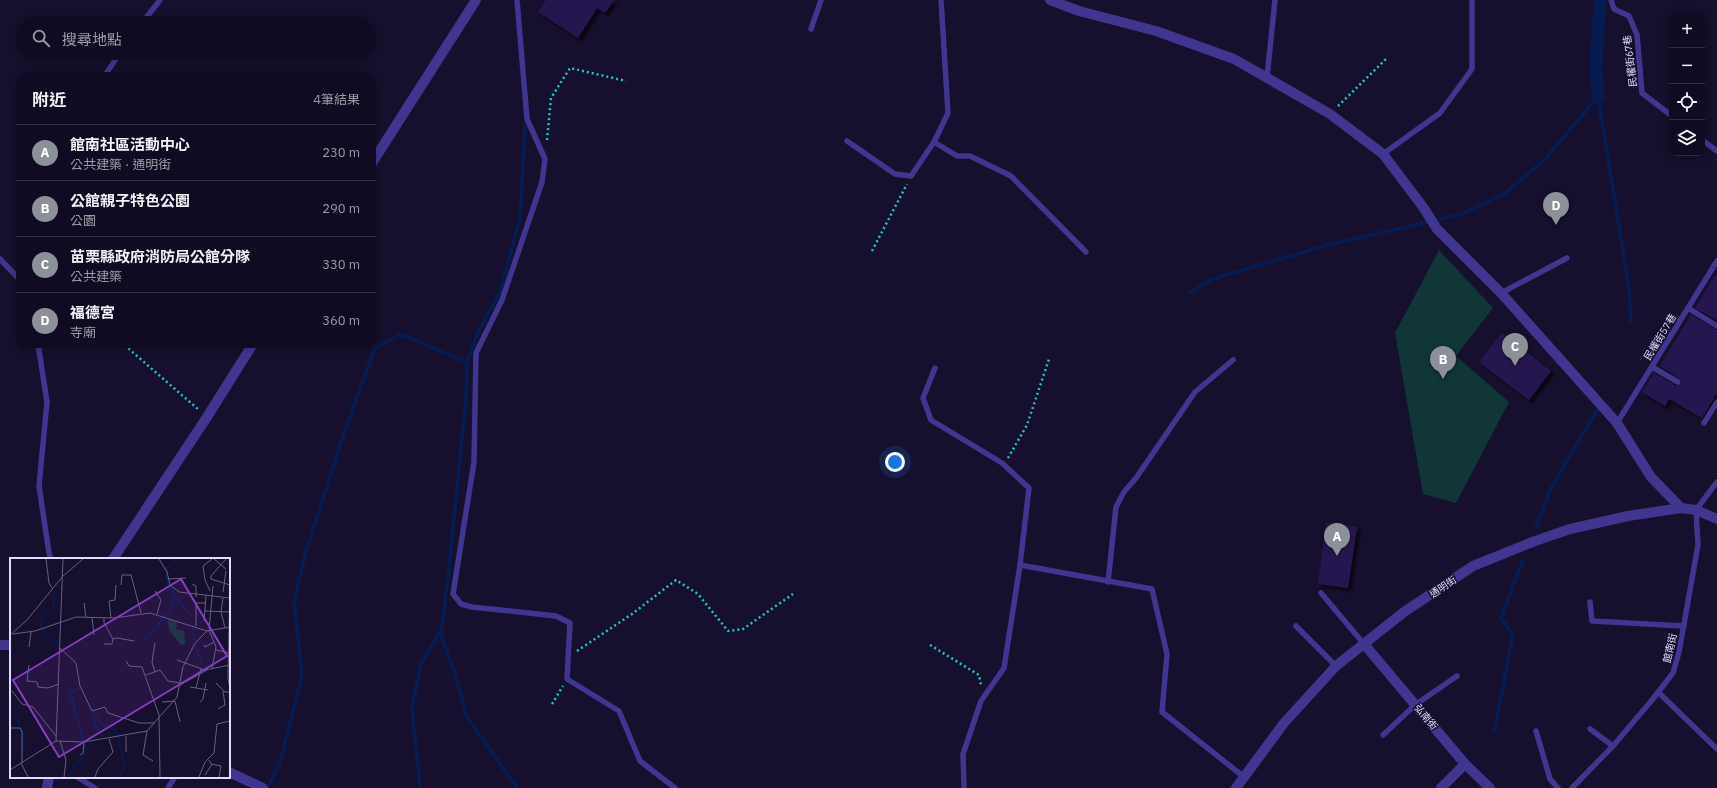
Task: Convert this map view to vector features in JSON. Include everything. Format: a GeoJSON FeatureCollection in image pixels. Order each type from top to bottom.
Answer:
{"type":"FeatureCollection","features":[{"type":"Feature","properties":{"kind":"street"},"geometry":{"type":"LineString","coordinates":[[376,157],[476,0]]}},
{"type":"Feature","properties":{"kind":"street"},"geometry":{"type":"LineString","coordinates":[[1050,0],[1079,11],[1156,32],[1234,59],[1330,114],[1383,154],[1423,207],[1437,229],[1501,293],[1617,423],[1651,477],[1681,508]]}},
{"type":"Feature","properties":{"kind":"street"},"geometry":{"type":"LineString","coordinates":[[114,558],[250,348]]}},
{"type":"Feature","properties":{"kind":"street","name":"通明街"},"geometry":{"type":"LineString","coordinates":[[1236,788],[1284,723],[1336,666],[1404,612],[1473,566],[1535,541],[1570,529],[1628,516],[1681,508],[1696,510],[1717,519]]}},
{"type":"Feature","properties":{"kind":"street","name":"弘南街"},"geometry":{"type":"LineString","coordinates":[[1364,644],[1465,764],[1490,788]]}},
{"type":"Feature","properties":{"kind":"street"},"geometry":{"type":"LineString","coordinates":[[1441,788],[1465,764]]}},
{"type":"Feature","properties":{"kind":"street"},"geometry":{"type":"LineString","coordinates":[[230,772],[257,786]]}},
{"type":"Feature","properties":{"kind":"street"},"geometry":{"type":"LineString","coordinates":[[47,788],[49,778]]}},
{"type":"Feature","properties":{"kind":"lane"},"geometry":{"type":"LineString","coordinates":[[147,16],[160,0]]}},
{"type":"Feature","properties":{"kind":"lane"},"geometry":{"type":"LineString","coordinates":[[517,0],[527,119],[545,158],[542,182],[502,300],[476,353],[474,462],[453,594],[461,604],[472,607],[556,616],[570,623],[567,679],[619,711],[640,761],[676,788]]}},
{"type":"Feature","properties":{"kind":"lane"},"geometry":{"type":"LineString","coordinates":[[811,29],[821,0]]}},
{"type":"Feature","properties":{"kind":"lane"},"geometry":{"type":"LineString","coordinates":[[847,141],[895,174],[911,176],[934,142],[948,113],[942,0]]}},
{"type":"Feature","properties":{"kind":"lane"},"geometry":{"type":"LineString","coordinates":[[1267,78],[1275,0]]}},
{"type":"Feature","properties":{"kind":"lane"},"geometry":{"type":"LineString","coordinates":[[1383,154],[1440,113],[1472,69],[1472,0]]}},
{"type":"Feature","properties":{"kind":"lane","name":"民權街67巷"},"geometry":{"type":"LineString","coordinates":[[1611,0],[1614,9],[1629,16],[1638,35],[1642,93],[1669,114]]}},
{"type":"Feature","properties":{"kind":"lane"},"geometry":{"type":"LineString","coordinates":[[107,72],[115,60]]}},
{"type":"Feature","properties":{"kind":"lane"},"geometry":{"type":"LineString","coordinates":[[934,142],[957,156],[970,156],[1011,176],[1086,252]]}},
{"type":"Feature","properties":{"kind":"lane"},"geometry":{"type":"LineString","coordinates":[[1705,142],[1717,151]]}},
{"type":"Feature","properties":{"kind":"lane"},"geometry":{"type":"LineString","coordinates":[[1501,293],[1567,258]]}},
{"type":"Feature","properties":{"kind":"lane"},"geometry":{"type":"LineString","coordinates":[[0,259],[16,276]]}},
{"type":"Feature","properties":{"kind":"lane","name":"民權街57巷"},"geometry":{"type":"LineString","coordinates":[[1617,423],[1717,261]]}},
{"type":"Feature","properties":{"kind":"lane"},"geometry":{"type":"LineString","coordinates":[[1688,308],[1717,326]]}},
{"type":"Feature","properties":{"kind":"lane"},"geometry":{"type":"LineString","coordinates":[[39,348],[47,402],[39,486],[51,558]]}},
{"type":"Feature","properties":{"kind":"lane"},"geometry":{"type":"LineString","coordinates":[[1108,582],[1116,507],[1124,492],[1136,478],[1195,392],[1233,360]]}},
{"type":"Feature","properties":{"kind":"lane"},"geometry":{"type":"LineString","coordinates":[[1652,367],[1678,382]]}},
{"type":"Feature","properties":{"kind":"lane"},"geometry":{"type":"LineString","coordinates":[[935,368],[923,398],[932,420],[1004,465],[1029,488],[1020,565],[1004,668],[983,698],[963,754],[964,788]]}},
{"type":"Feature","properties":{"kind":"lane"},"geometry":{"type":"LineString","coordinates":[[1704,423],[1717,402]]}},
{"type":"Feature","properties":{"kind":"lane"},"geometry":{"type":"LineString","coordinates":[[1696,510],[1717,482]]}},
{"type":"Feature","properties":{"kind":"lane","name":"館南街"},"geometry":{"type":"LineString","coordinates":[[1572,788],[1613,746],[1673,673],[1679,652],[1698,545],[1696,510]]}},
{"type":"Feature","properties":{"kind":"lane"},"geometry":{"type":"LineString","coordinates":[[1020,565],[1152,589],[1167,654],[1162,712],[1244,777]]}},
{"type":"Feature","properties":{"kind":"lane"},"geometry":{"type":"LineString","coordinates":[[1321,593],[1364,644]]}},
{"type":"Feature","properties":{"kind":"lane"},"geometry":{"type":"LineString","coordinates":[[1590,602],[1592,621],[1684,626]]}},
{"type":"Feature","properties":{"kind":"lane"},"geometry":{"type":"LineString","coordinates":[[1296,626],[1336,666]]}},
{"type":"Feature","properties":{"kind":"lane"},"geometry":{"type":"LineString","coordinates":[[1383,735],[1415,705],[1457,676]]}},
{"type":"Feature","properties":{"kind":"lane"},"geometry":{"type":"LineString","coordinates":[[1658,692],[1717,749]]}},
{"type":"Feature","properties":{"kind":"lane"},"geometry":{"type":"LineString","coordinates":[[1590,729],[1613,746]]}},
{"type":"Feature","properties":{"kind":"lane"},"geometry":{"type":"LineString","coordinates":[[1536,730],[1550,779],[1558,788]]}},
{"type":"Feature","properties":{"kind":"lane"},"geometry":{"type":"LineString","coordinates":[[79,778],[95,788]]}},
{"type":"Feature","properties":{"kind":"lane"},"geometry":{"type":"LineString","coordinates":[[168,788],[174,778]]}},
{"type":"Feature","properties":{"kind":"path"},"geometry":{"type":"LineString","coordinates":[[1330,114],[1386,59]]}},
{"type":"Feature","properties":{"kind":"path"},"geometry":{"type":"LineString","coordinates":[[545,158],[551,98],[570,68],[626,82]]}},
{"type":"Feature","properties":{"kind":"path"},"geometry":{"type":"LineString","coordinates":[[872,251],[911,176]]}},
{"type":"Feature","properties":{"kind":"path"},"geometry":{"type":"LineString","coordinates":[[128,348],[207,416]]}},
{"type":"Feature","properties":{"kind":"path"},"geometry":{"type":"LineString","coordinates":[[1004,465],[1028,425],[1049,360]]}},
{"type":"Feature","properties":{"kind":"path"},"geometry":{"type":"LineString","coordinates":[[568,657],[632,614],[676,580],[698,594],[728,631],[743,630],[793,594]]}},
{"type":"Feature","properties":{"kind":"path"},"geometry":{"type":"LineString","coordinates":[[930,645],[979,675],[983,698]]}},
{"type":"Feature","properties":{"kind":"path"},"geometry":{"type":"LineString","coordinates":[[552,704],[567,679]]}},
{"type":"Feature","properties":{"kind":"green space"},"geometry":{"type":"Polygon","coordinates":[[[1439,250],[1493,308],[1456,356],[1509,402],[1456,503],[1423,494],[1395,333],[1439,250]]]}},
{"type":"Feature","properties":{"kind":"building"},"geometry":{"type":"Polygon","coordinates":[[[546,0],[614,0],[605,13],[597,8],[578,38],[538,12],[546,0]]]}},
{"type":"Feature","properties":{"kind":"building"},"geometry":{"type":"Polygon","coordinates":[[[1717,273],[1717,321],[1695,308],[1717,273]]]}},
{"type":"Feature","properties":{"kind":"building"},"geometry":{"type":"Polygon","coordinates":[[[1691,315],[1717,330],[1717,393],[1702,418],[1669,399],[1665,406],[1642,392],[1654,373],[1676,386],[1681,384],[1682,382],[1680,379],[1660,366],[1691,315]]]}},
{"type":"Feature","properties":{"kind":"building"},"geometry":{"type":"Polygon","coordinates":[[[1502,333],[1551,371],[1529,400],[1479,362],[1502,333]]]}},
{"type":"Feature","properties":{"kind":"building"},"geometry":{"type":"Polygon","coordinates":[[[1326,523],[1357,527],[1348,588],[1318,584],[1326,523]]]}},
{"type":"Feature","properties":{"kind":"waterway"},"geometry":{"type":"LineString","coordinates":[[1598,97],[1596,67],[1600,0]]}},
{"type":"Feature","properties":{"kind":"waterway"},"geometry":{"type":"LineString","coordinates":[[1598,97],[1629,288],[1631,322]]}},
{"type":"Feature","properties":{"kind":"waterway"},"geometry":{"type":"LineString","coordinates":[[1190,292],[1213,279],[1324,246],[1462,214],[1504,194],[1544,160],[1598,97]]}},
{"type":"Feature","properties":{"kind":"waterway"},"geometry":{"type":"LineString","coordinates":[[517,788],[467,717],[453,668],[441,635],[466,399],[467,362],[480,328],[500,292],[520,219],[525,126]]}},
{"type":"Feature","properties":{"kind":"waterway"},"geometry":{"type":"LineString","coordinates":[[376,347],[400,334],[467,362]]}},
{"type":"Feature","properties":{"kind":"waterway"},"geometry":{"type":"LineString","coordinates":[[268,788],[280,762],[302,675],[294,602],[305,555],[344,433],[375,348]]}},
{"type":"Feature","properties":{"kind":"waterway"},"geometry":{"type":"LineString","coordinates":[[1536,527],[1551,488],[1597,410]]}},
{"type":"Feature","properties":{"kind":"waterway"},"geometry":{"type":"LineString","coordinates":[[1494,732],[1513,635],[1501,618],[1523,560]]}},
{"type":"Feature","properties":{"kind":"waterway"},"geometry":{"type":"LineString","coordinates":[[420,788],[412,708],[421,664],[441,629]]}},
{"type":"Feature","properties":{"kind":"place","name":"福德宮"},"geometry":{"type":"Point","coordinates":[1556,225]}},
{"type":"Feature","properties":{"kind":"place","name":"苗栗縣政府消防局公館分隊"},"geometry":{"type":"Point","coordinates":[1515,366]}},
{"type":"Feature","properties":{"kind":"place","name":"公館親子特色公園"},"geometry":{"type":"Point","coordinates":[1443,379]}},
{"type":"Feature","properties":{"kind":"place","name":"館南社區活動中心"},"geometry":{"type":"Point","coordinates":[1337,556]}}]}
